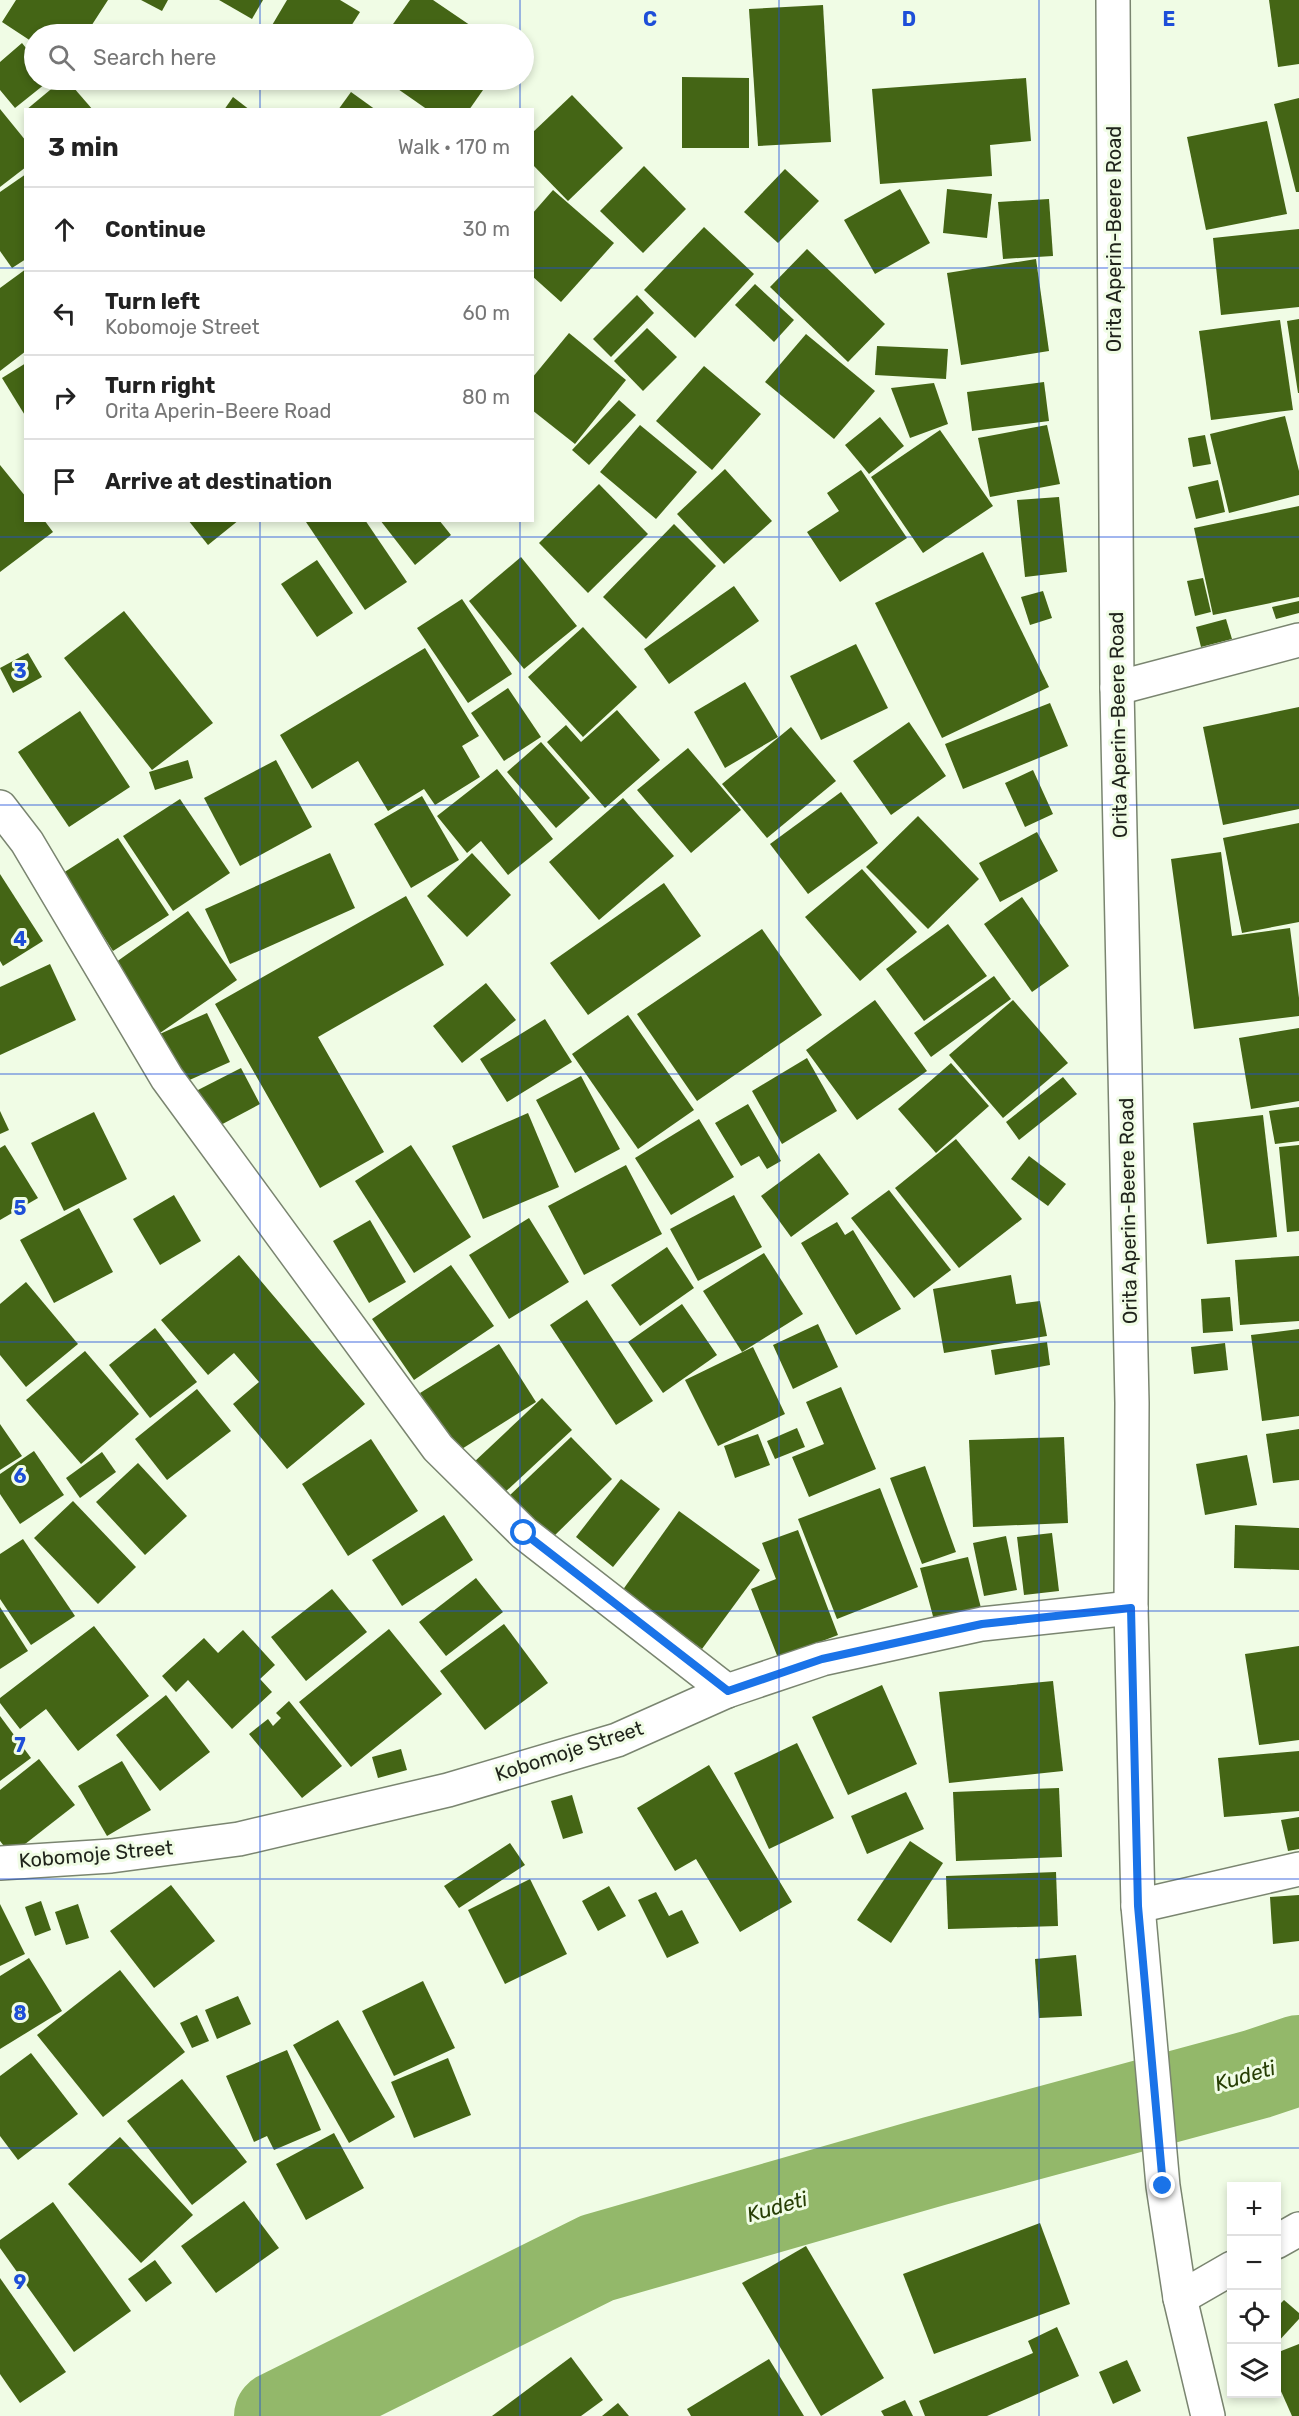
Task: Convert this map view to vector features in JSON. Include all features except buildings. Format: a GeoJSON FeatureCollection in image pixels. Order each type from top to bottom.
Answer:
{"type":"FeatureCollection","features":[{"type":"Feature","properties":{"kind":"street","name":"Orita Aperin-Beere Road"},"geometry":{"type":"LineString","coordinates":[[1113,0],[1117,688],[1132,1403],[1131,1608],[1138,1906],[1163,2186],[1180,2298],[1208,2416]]}},
{"type":"Feature","properties":{"kind":"street"},"geometry":{"type":"LineString","coordinates":[[1117,688],[1299,640]]}},
{"type":"Feature","properties":{"kind":"street"},"geometry":{"type":"LineString","coordinates":[[0,807],[27,842],[167,1078],[438,1448],[524,1533],[728,1691]]}},
{"type":"Feature","properties":{"kind":"street","name":"Kobomoje Street"},"geometry":{"type":"LineString","coordinates":[[0,1863],[111,1856],[239,1839],[448,1790],[617,1740],[728,1691],[822,1659],[982,1624],[1131,1608]]}},
{"type":"Feature","properties":{"kind":"street"},"geometry":{"type":"LineString","coordinates":[[1138,1906],[1299,1869]]}},
{"type":"Feature","properties":{"kind":"street"},"geometry":{"type":"LineString","coordinates":[[1281,2239],[1299,2229]]}},
{"type":"Feature","properties":{"kind":"street"},"geometry":{"type":"LineString","coordinates":[[1180,2298],[1227,2271]]}},
{"type":"Feature","properties":{"kind":"waterway","name":"Kudeti"},"geometry":{"type":"LineString","coordinates":[[279,2416],[597,2258],[935,2161],[1257,2074],[1299,2060]]}},
{"type":"Feature","properties":{"kind":"route"},"geometry":{"type":"LineString","coordinates":[[524,1533],[728,1691],[822,1659],[982,1624],[1131,1608],[1138,1906],[1163,2186]]}}]}
